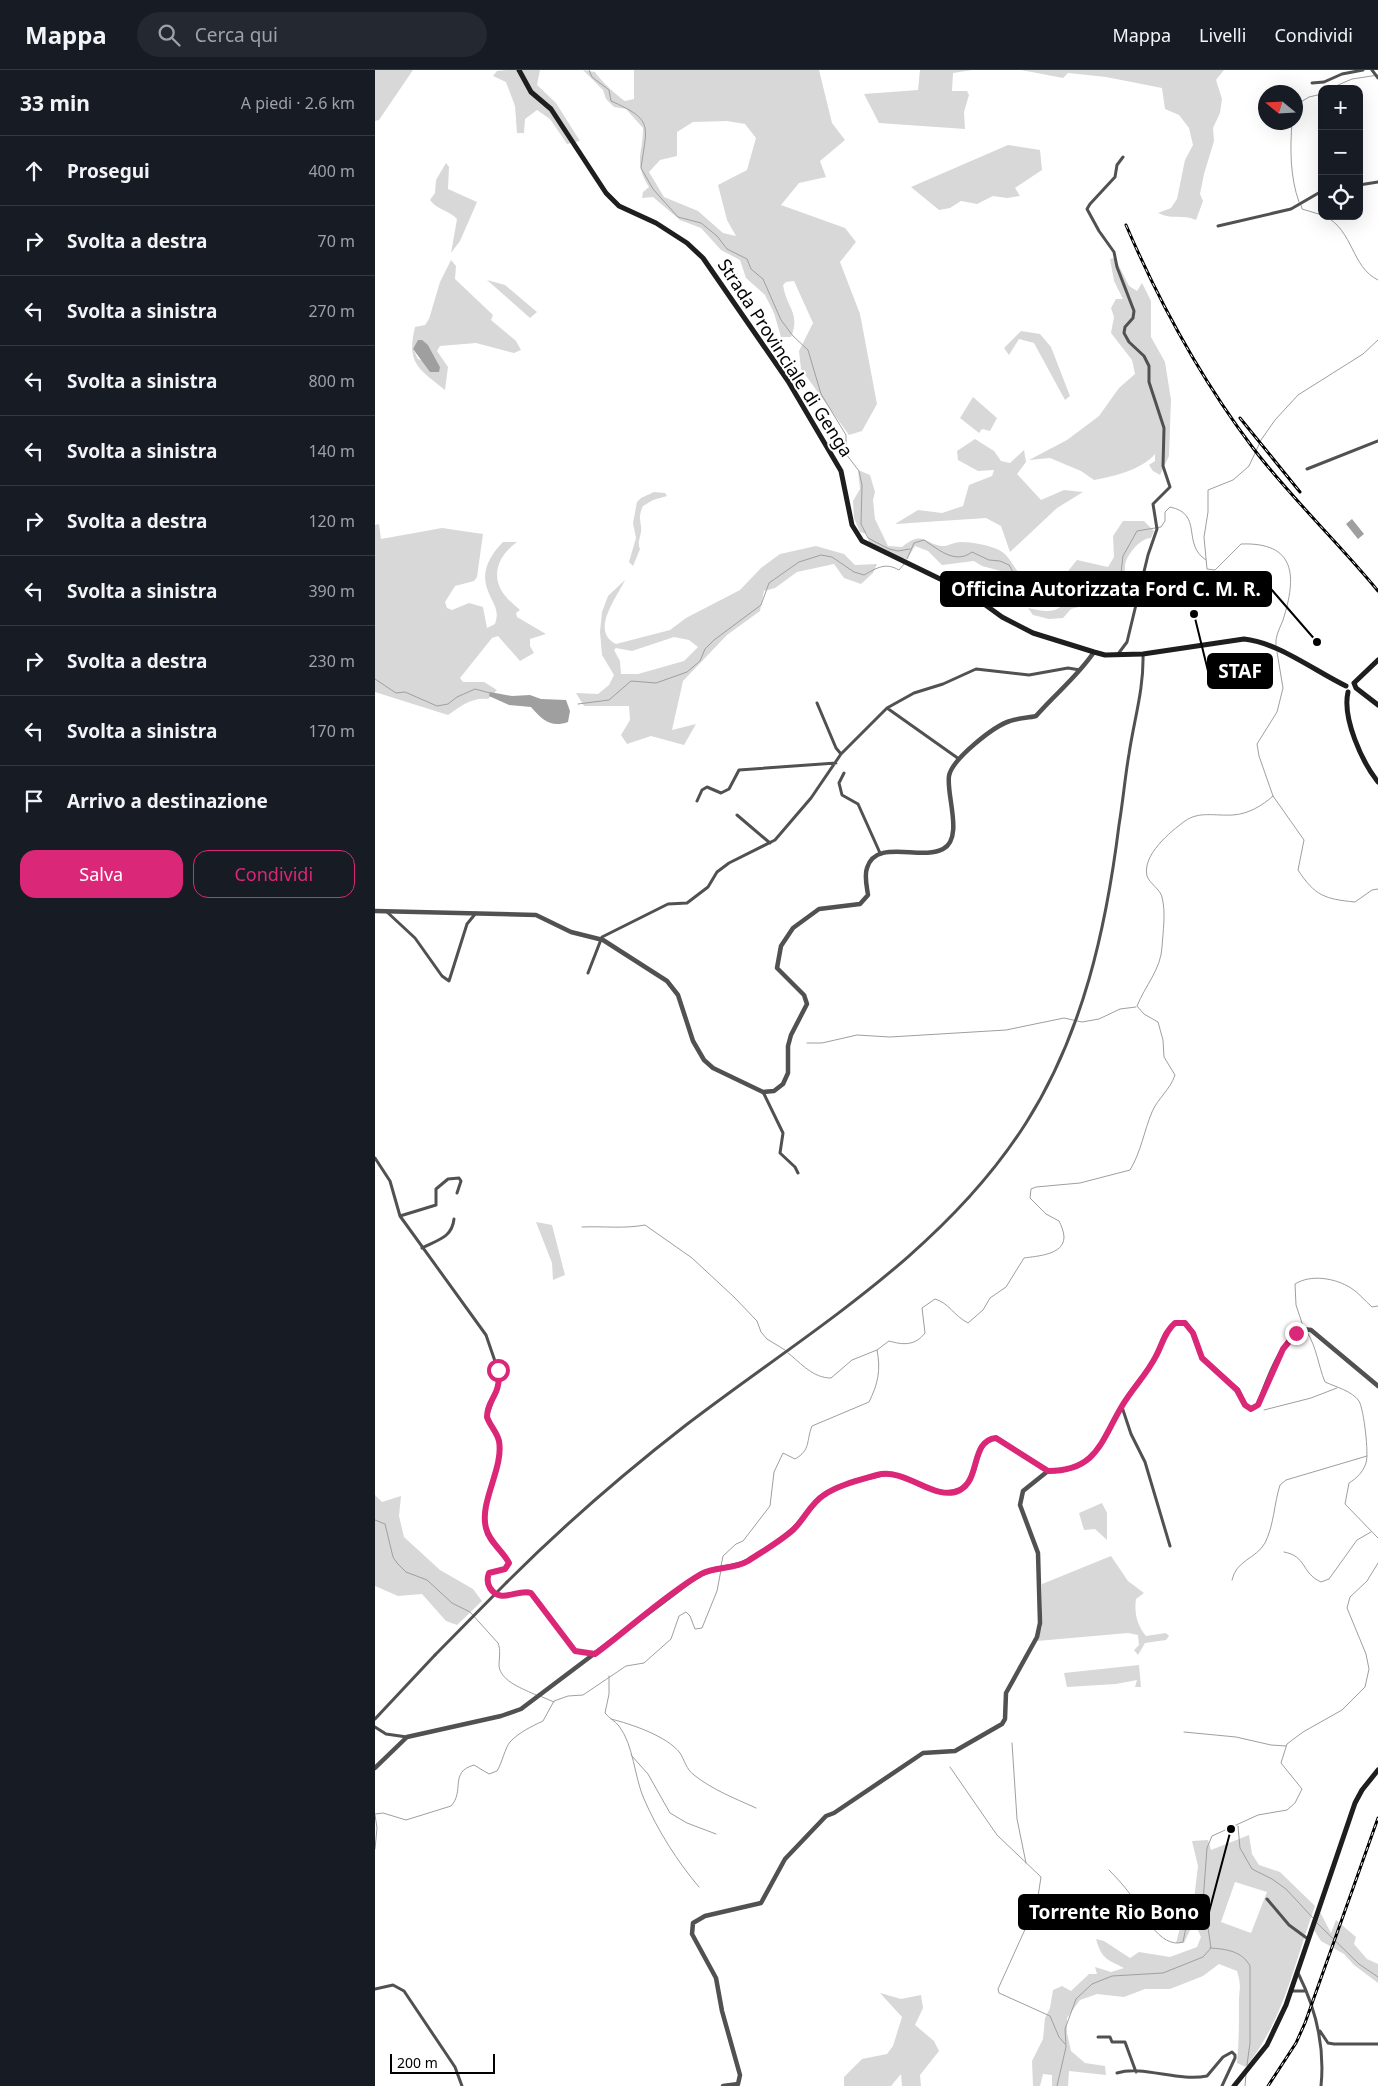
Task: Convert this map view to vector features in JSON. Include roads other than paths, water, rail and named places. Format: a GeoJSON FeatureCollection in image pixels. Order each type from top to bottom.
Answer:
{"type":"FeatureCollection","features":[{"type":"Feature","properties":{"kind":"main road","name":"Strada Provinciale di Genga"},"geometry":{"type":"LineString","coordinates":[[519,70],[531,92],[551,109],[606,193],[619,206],[655,223],[687,243],[703,258],[784,375],[841,471],[852,525],[857,536],[870,546],[969,593],[1002,617],[1033,633],[1094,652],[1117,655],[1143,654],[1244,639],[1268,645],[1347,689]]}},
{"type":"Feature","properties":{"kind":"main road"},"geometry":{"type":"LineString","coordinates":[[1347,689],[1353,692],[1355,686],[1378,660]]}},
{"type":"Feature","properties":{"kind":"main road"},"geometry":{"type":"LineString","coordinates":[[1378,705],[1349,682],[1345,703],[1359,749],[1370,772],[1378,782]]}},
{"type":"Feature","properties":{"kind":"main road"},"geometry":{"type":"LineString","coordinates":[[1233,2086],[1260,2055],[1276,2027],[1295,1981],[1314,1919],[1355,1803],[1362,1790],[1378,1770]]}},
{"type":"Feature","properties":{"kind":"street"},"geometry":{"type":"LineString","coordinates":[[1312,83],[1324,82],[1342,74],[1363,70]]}},
{"type":"Feature","properties":{"kind":"street"},"geometry":{"type":"LineString","coordinates":[[1371,70],[1376,73],[1378,78]]}},
{"type":"Feature","properties":{"kind":"street"},"geometry":{"type":"LineString","coordinates":[[1117,655],[1127,642],[1148,555],[1157,527],[1153,504],[1170,487],[1163,466],[1165,428],[1149,382],[1147,362],[1125,337],[1124,330],[1133,318],[1134,311],[1117,267],[1114,252],[1099,232],[1087,209],[1115,177],[1117,165],[1123,157]]}},
{"type":"Feature","properties":{"kind":"street"},"geometry":{"type":"LineString","coordinates":[[1363,184],[1378,182]]}},
{"type":"Feature","properties":{"kind":"street"},"geometry":{"type":"LineString","coordinates":[[1218,226],[1295,208],[1318,193]]}},
{"type":"Feature","properties":{"kind":"street"},"geometry":{"type":"LineString","coordinates":[[1307,469],[1378,441]]}},
{"type":"Feature","properties":{"kind":"street"},"geometry":{"type":"LineString","coordinates":[[375,911],[536,915],[571,932],[600,939],[667,981],[679,995],[693,1041],[704,1060],[713,1068],[763,1092],[774,1091],[783,1084],[788,1073],[788,1046],[791,1035],[807,1004],[804,995],[777,968],[781,946],[793,928],[819,909],[860,904],[868,895],[866,870],[871,860],[880,853],[924,852],[943,849],[948,845],[953,832],[949,775],[959,759],[990,732],[1009,721],[1036,716],[1052,697],[1080,670],[1094,652]]}},
{"type":"Feature","properties":{"kind":"street"},"geometry":{"type":"LineString","coordinates":[[375,1719],[507,1582],[605,1491],[685,1426],[810,1334],[906,1260],[968,1200],[1005,1154],[1027,1122],[1050,1081],[1073,1029],[1094,963],[1115,858],[1129,754],[1141,692],[1143,654]]}},
{"type":"Feature","properties":{"kind":"street"},"geometry":{"type":"LineString","coordinates":[[588,973],[600,939],[668,904],[687,904],[708,887],[717,872],[729,862],[770,843],[811,798],[838,762],[841,754],[887,708],[914,693],[943,684],[976,669],[1029,675],[1068,668],[1080,670]]}},
{"type":"Feature","properties":{"kind":"street"},"geometry":{"type":"LineString","coordinates":[[817,703],[836,748],[841,754]]}},
{"type":"Feature","properties":{"kind":"street"},"geometry":{"type":"LineString","coordinates":[[887,708],[959,759]]}},
{"type":"Feature","properties":{"kind":"street"},"geometry":{"type":"LineString","coordinates":[[697,802],[702,790],[707,787],[721,793],[729,789],[739,770],[802,764],[831,765],[838,762]]}},
{"type":"Feature","properties":{"kind":"street"},"geometry":{"type":"LineString","coordinates":[[844,773],[839,783],[842,795],[858,804],[880,853]]}},
{"type":"Feature","properties":{"kind":"street"},"geometry":{"type":"LineString","coordinates":[[737,815],[770,843]]}},
{"type":"Feature","properties":{"kind":"street"},"geometry":{"type":"LineString","coordinates":[[386,911],[415,938],[442,976],[449,980],[467,924],[477,913]]}},
{"type":"Feature","properties":{"kind":"street"},"geometry":{"type":"LineString","coordinates":[[763,1092],[783,1133],[780,1153],[795,1167],[798,1173]]}},
{"type":"Feature","properties":{"kind":"street"},"geometry":{"type":"LineString","coordinates":[[375,1158],[390,1181],[400,1216],[478,1322],[486,1335],[498,1370],[499,1387],[489,1406],[487,1417],[497,1435],[499,1448],[485,1519],[486,1531],[509,1563],[505,1569],[489,1573],[487,1579],[490,1587],[497,1595],[502,1596],[522,1591],[531,1593],[575,1651],[595,1654]]}},
{"type":"Feature","properties":{"kind":"street"},"geometry":{"type":"LineString","coordinates":[[400,1216],[436,1205],[436,1190],[448,1180],[459,1178],[461,1181],[457,1193]]}},
{"type":"Feature","properties":{"kind":"street"},"geometry":{"type":"LineString","coordinates":[[422,1248],[449,1234],[453,1229],[454,1219]]}},
{"type":"Feature","properties":{"kind":"street"},"geometry":{"type":"LineString","coordinates":[[723,2086],[737,2084],[740,2075],[724,2020],[717,1978],[692,1934],[693,1923],[705,1916],[761,1904],[785,1860],[826,1816],[834,1813],[923,1753],[955,1751],[1002,1724],[1006,1713],[1006,1693],[1037,1637],[1040,1623],[1037,1553],[1020,1505],[1023,1491],[1048,1471],[1078,1466],[1090,1460],[1103,1444],[1122,1406],[1151,1365],[1167,1333],[1175,1323],[1185,1323],[1190,1328],[1202,1358],[1237,1390],[1245,1405],[1251,1409],[1258,1405],[1283,1349],[1296,1333],[1307,1329],[1311,1330],[1378,1386]]}},
{"type":"Feature","properties":{"kind":"street"},"geometry":{"type":"LineString","coordinates":[[1122,1406],[1131,1434],[1145,1462],[1170,1546]]}},
{"type":"Feature","properties":{"kind":"street"},"geometry":{"type":"LineString","coordinates":[[375,1727],[386,1734],[407,1737],[512,1713],[532,1702],[692,1580],[709,1570],[735,1566],[789,1533],[817,1500],[831,1491],[887,1473],[903,1477],[937,1491],[953,1492],[961,1490],[972,1478],[982,1447],[992,1438],[999,1438],[1048,1471]]}},
{"type":"Feature","properties":{"kind":"street"},"geometry":{"type":"LineString","coordinates":[[375,1768],[407,1737]]}},
{"type":"Feature","properties":{"kind":"street"},"geometry":{"type":"LineString","coordinates":[[1267,1899],[1289,1925],[1308,1939]]}},
{"type":"Feature","properties":{"kind":"street"},"geometry":{"type":"LineString","coordinates":[[1297,1973],[1318,2028],[1323,2052],[1321,2086]]}},
{"type":"Feature","properties":{"kind":"street"},"geometry":{"type":"LineString","coordinates":[[1295,1981],[1305,1992]]}},
{"type":"Feature","properties":{"kind":"street"},"geometry":{"type":"LineString","coordinates":[[375,1989],[393,1985],[404,1991],[455,2067],[462,2086]]}},
{"type":"Feature","properties":{"kind":"street"},"geometry":{"type":"LineString","coordinates":[[1291,1991],[1305,1992]]}},
{"type":"Feature","properties":{"kind":"street"},"geometry":{"type":"LineString","coordinates":[[1318,2028],[1328,2043],[1378,2044]]}},
{"type":"Feature","properties":{"kind":"street"},"geometry":{"type":"LineString","coordinates":[[1098,2037],[1110,2038],[1112,2042],[1125,2042],[1136,2072]]}},
{"type":"Feature","properties":{"kind":"street"},"geometry":{"type":"LineString","coordinates":[[1117,2073],[1136,2072],[1187,2079],[1207,2076],[1223,2057],[1232,2052],[1235,2058],[1223,2086]]}},
{"type":"Feature","properties":{"kind":"waterway"},"geometry":{"type":"LineString","coordinates":[[589,70],[592,77],[609,90],[611,101],[635,113],[641,119],[645,133],[641,168],[653,189],[678,217],[701,223],[717,236],[727,249],[747,259],[751,269],[763,279],[781,320],[793,336],[808,350],[821,394],[846,435],[846,454],[859,471],[862,485],[861,524],[868,538],[889,549],[898,551],[910,549]]}},
{"type":"Feature","properties":{"kind":"waterway"},"geometry":{"type":"LineString","coordinates":[[1338,85],[1352,79],[1378,75]]}},
{"type":"Feature","properties":{"kind":"waterway"},"geometry":{"type":"LineString","coordinates":[[1303,101],[1318,95]]}},
{"type":"Feature","properties":{"kind":"waterway"},"geometry":{"type":"LineString","coordinates":[[1292,130],[1291,163],[1299,202]]}},
{"type":"Feature","properties":{"kind":"waterway"},"geometry":{"type":"LineString","coordinates":[[1301,205],[1302,209],[1318,214]]}},
{"type":"Feature","properties":{"kind":"waterway"},"geometry":{"type":"LineString","coordinates":[[1330,220],[1342,230],[1362,267],[1378,280]]}},
{"type":"Feature","properties":{"kind":"waterway"},"geometry":{"type":"LineString","coordinates":[[1276,645],[1290,589],[1288,565],[1282,556],[1273,549],[1259,545],[1241,544],[1215,570],[1207,569],[1204,537],[1208,512],[1208,490],[1233,480],[1249,466],[1261,440],[1275,420],[1298,395],[1363,354],[1378,340]]}},
{"type":"Feature","properties":{"kind":"waterway"},"geometry":{"type":"LineString","coordinates":[[907,559],[914,543],[924,540],[953,556],[966,556],[972,552],[989,560],[1000,561],[1009,565],[1014,574],[1056,601],[1087,595],[1093,587],[1120,581],[1123,556],[1137,531],[1161,527],[1165,521],[1165,512],[1170,507],[1186,516],[1190,523],[1195,546],[1206,560]]}},
{"type":"Feature","properties":{"kind":"waterway"},"geometry":{"type":"LineString","coordinates":[[578,704],[609,700],[631,681],[656,683],[687,672],[700,661],[705,649],[714,640],[761,605],[769,583],[799,562],[821,555],[832,557],[854,572],[864,575],[885,566],[899,570],[905,563]]}},
{"type":"Feature","properties":{"kind":"waterway"},"geometry":{"type":"LineString","coordinates":[[1277,652],[1283,688],[1277,712],[1257,744],[1259,756],[1273,796],[1304,840],[1298,870],[1316,891],[1336,899],[1355,902],[1372,890],[1378,889]]}},
{"type":"Feature","properties":{"kind":"waterway"},"geometry":{"type":"LineString","coordinates":[[375,679],[396,693],[405,692],[437,706],[448,704],[457,697],[475,689],[490,693]]}},
{"type":"Feature","properties":{"kind":"waterway"},"geometry":{"type":"LineString","coordinates":[[721,1566],[723,1556],[736,1544],[743,1541],[770,1506],[774,1472],[783,1453],[795,1459],[806,1449],[812,1426],[869,1402],[878,1377],[877,1350],[889,1341],[909,1343],[921,1337],[925,1333],[922,1308],[935,1299],[944,1303],[968,1323],[983,1310],[990,1298],[1006,1287],[1024,1258],[1049,1254],[1060,1248],[1064,1237],[1059,1221],[1046,1214],[1030,1198],[1031,1189],[1080,1183],[1130,1170],[1137,1156],[1152,1112],[1175,1075],[1164,1057],[1163,1040],[1158,1022],[1144,1014],[1137,1006],[1159,963],[1162,947],[1164,909],[1161,894],[1147,876],[1149,860],[1165,838],[1190,818],[1202,815],[1244,813],[1259,806],[1273,796]]}},
{"type":"Feature","properties":{"kind":"waterway"},"geometry":{"type":"LineString","coordinates":[[807,1043],[822,1043],[857,1035],[890,1037],[1006,1030],[1064,1018],[1082,1022],[1099,1019],[1120,1009],[1136,1007]]}},
{"type":"Feature","properties":{"kind":"waterway"},"geometry":{"type":"LineString","coordinates":[[582,1227],[645,1225],[692,1258],[757,1321],[761,1332],[767,1339],[785,1350]]}},
{"type":"Feature","properties":{"kind":"waterway"},"geometry":{"type":"LineString","coordinates":[[1304,1329],[1296,1305],[1295,1284],[1301,1281],[1323,1278],[1338,1282],[1354,1290],[1372,1307],[1378,1306]]}},
{"type":"Feature","properties":{"kind":"waterway"},"geometry":{"type":"LineString","coordinates":[[1307,1332],[1313,1344],[1325,1382],[1352,1395],[1359,1401],[1361,1406],[1367,1458],[1363,1469],[1349,1483],[1345,1504],[1378,1538]]}},
{"type":"Feature","properties":{"kind":"waterway"},"geometry":{"type":"LineString","coordinates":[[788,1353],[813,1373],[831,1378],[852,1360],[877,1350]]}},
{"type":"Feature","properties":{"kind":"waterway"},"geometry":{"type":"LineString","coordinates":[[1264,1410],[1311,1398],[1337,1388]]}},
{"type":"Feature","properties":{"kind":"waterway"},"geometry":{"type":"LineString","coordinates":[[1232,1580],[1238,1568],[1257,1553],[1265,1543],[1280,1485],[1286,1480],[1367,1456]]}},
{"type":"Feature","properties":{"kind":"waterway"},"geometry":{"type":"LineString","coordinates":[[375,1520],[385,1524],[393,1557],[397,1563],[406,1572],[427,1580],[452,1603],[470,1612],[498,1643],[500,1651],[499,1666],[504,1676],[508,1681],[536,1695]]}},
{"type":"Feature","properties":{"kind":"waterway"},"geometry":{"type":"LineString","coordinates":[[1284,1552],[1297,1557],[1310,1574],[1321,1582],[1329,1579],[1357,1540],[1371,1532]]}},
{"type":"Feature","properties":{"kind":"waterway"},"geometry":{"type":"LineString","coordinates":[[1057,2086],[1066,2047],[1065,2029],[1076,1999],[1092,1984],[1112,1976],[1163,1973],[1203,1957],[1211,1948],[1208,1928],[1202,1915],[1207,1848],[1212,1836],[1258,1815],[1287,1810],[1295,1803],[1302,1789],[1281,1763],[1287,1744],[1303,1732],[1342,1710],[1365,1687],[1369,1669],[1366,1654],[1347,1608],[1350,1597],[1367,1581],[1378,1563]]}},
{"type":"Feature","properties":{"kind":"waterway"},"geometry":{"type":"LineString","coordinates":[[375,1814],[383,1813],[406,1820],[451,1806],[457,1794],[459,1777],[462,1772],[474,1765],[489,1774],[497,1771],[510,1742],[530,1727],[543,1721],[554,1701],[568,1696],[583,1695],[626,1666],[644,1663],[671,1639],[679,1616],[686,1612],[690,1616],[695,1629],[702,1628],[717,1591],[721,1570]]}},
{"type":"Feature","properties":{"kind":"waterway"},"geometry":{"type":"LineString","coordinates":[[609,1676],[609,1694],[605,1713],[617,1724],[624,1734],[644,1799],[655,1823],[683,1867],[699,1887]]}},
{"type":"Feature","properties":{"kind":"waterway"},"geometry":{"type":"LineString","coordinates":[[540,1696],[554,1702]]}},
{"type":"Feature","properties":{"kind":"waterway"},"geometry":{"type":"LineString","coordinates":[[611,1719],[638,1727],[667,1741],[680,1753],[691,1773],[716,1789],[756,1808]]}},
{"type":"Feature","properties":{"kind":"waterway"},"geometry":{"type":"LineString","coordinates":[[1184,1732],[1236,1737],[1271,1745],[1286,1746]]}},
{"type":"Feature","properties":{"kind":"waterway"},"geometry":{"type":"LineString","coordinates":[[1012,1743],[1017,1819],[1026,1863]]}},
{"type":"Feature","properties":{"kind":"waterway"},"geometry":{"type":"LineString","coordinates":[[631,1755],[648,1774],[670,1813],[687,1823],[716,1834]]}},
{"type":"Feature","properties":{"kind":"waterway"},"geometry":{"type":"LineString","coordinates":[[950,1767],[997,1835],[1041,1877],[1037,1903],[998,1989],[999,1993],[1050,2016],[1059,2037],[1065,2044]]}},
{"type":"Feature","properties":{"kind":"waterway"},"geometry":{"type":"LineString","coordinates":[[375,1815],[377,1828],[375,1849]]}},
{"type":"Feature","properties":{"kind":"waterway"},"geometry":{"type":"LineString","coordinates":[[1238,1826],[1240,1848],[1252,1869],[1272,1879],[1286,1889],[1313,1918]]}},
{"type":"Feature","properties":{"kind":"waterway"},"geometry":{"type":"LineString","coordinates":[[1109,1870],[1130,1894],[1152,1927],[1166,1940],[1175,1943],[1183,1942],[1190,1908]]}},
{"type":"Feature","properties":{"kind":"waterway"},"geometry":{"type":"LineString","coordinates":[[1194,1906],[1203,1902]]}},
{"type":"Feature","properties":{"kind":"waterway"},"geometry":{"type":"LineString","coordinates":[[1317,1923],[1359,1964],[1378,1977]]}},
{"type":"Feature","properties":{"kind":"waterway"},"geometry":{"type":"LineString","coordinates":[[1210,1948],[1228,1950],[1238,1954],[1250,1966],[1250,2043],[1247,2065]]}},
{"type":"Feature","properties":{"kind":"waterway"},"geometry":{"type":"LineString","coordinates":[[1245,2086],[1246,2074]]}},
{"type":"Feature","properties":{"kind":"railway"},"geometry":{"type":"LineString","coordinates":[[1126,225],[1167,312],[1199,368],[1234,422],[1283,485],[1378,591]]}},
{"type":"Feature","properties":{"kind":"railway"},"geometry":{"type":"LineString","coordinates":[[1240,418],[1300,492]]}},
{"type":"Feature","properties":{"kind":"railway"},"geometry":{"type":"LineString","coordinates":[[1268,2086],[1296,2043],[1305,2023],[1378,1818]]}},
{"type":"Feature","properties":{"kind":"place","name":"STAF"},"geometry":{"type":"Point","coordinates":[1194,614]}},
{"type":"Feature","properties":{"kind":"place","name":"Officina Autorizzata Ford C. M. R."},"geometry":{"type":"Point","coordinates":[1317,642]}},
{"type":"Feature","properties":{"kind":"place","name":"Torrente Rio Bono"},"geometry":{"type":"Point","coordinates":[1231,1829]}}]}
